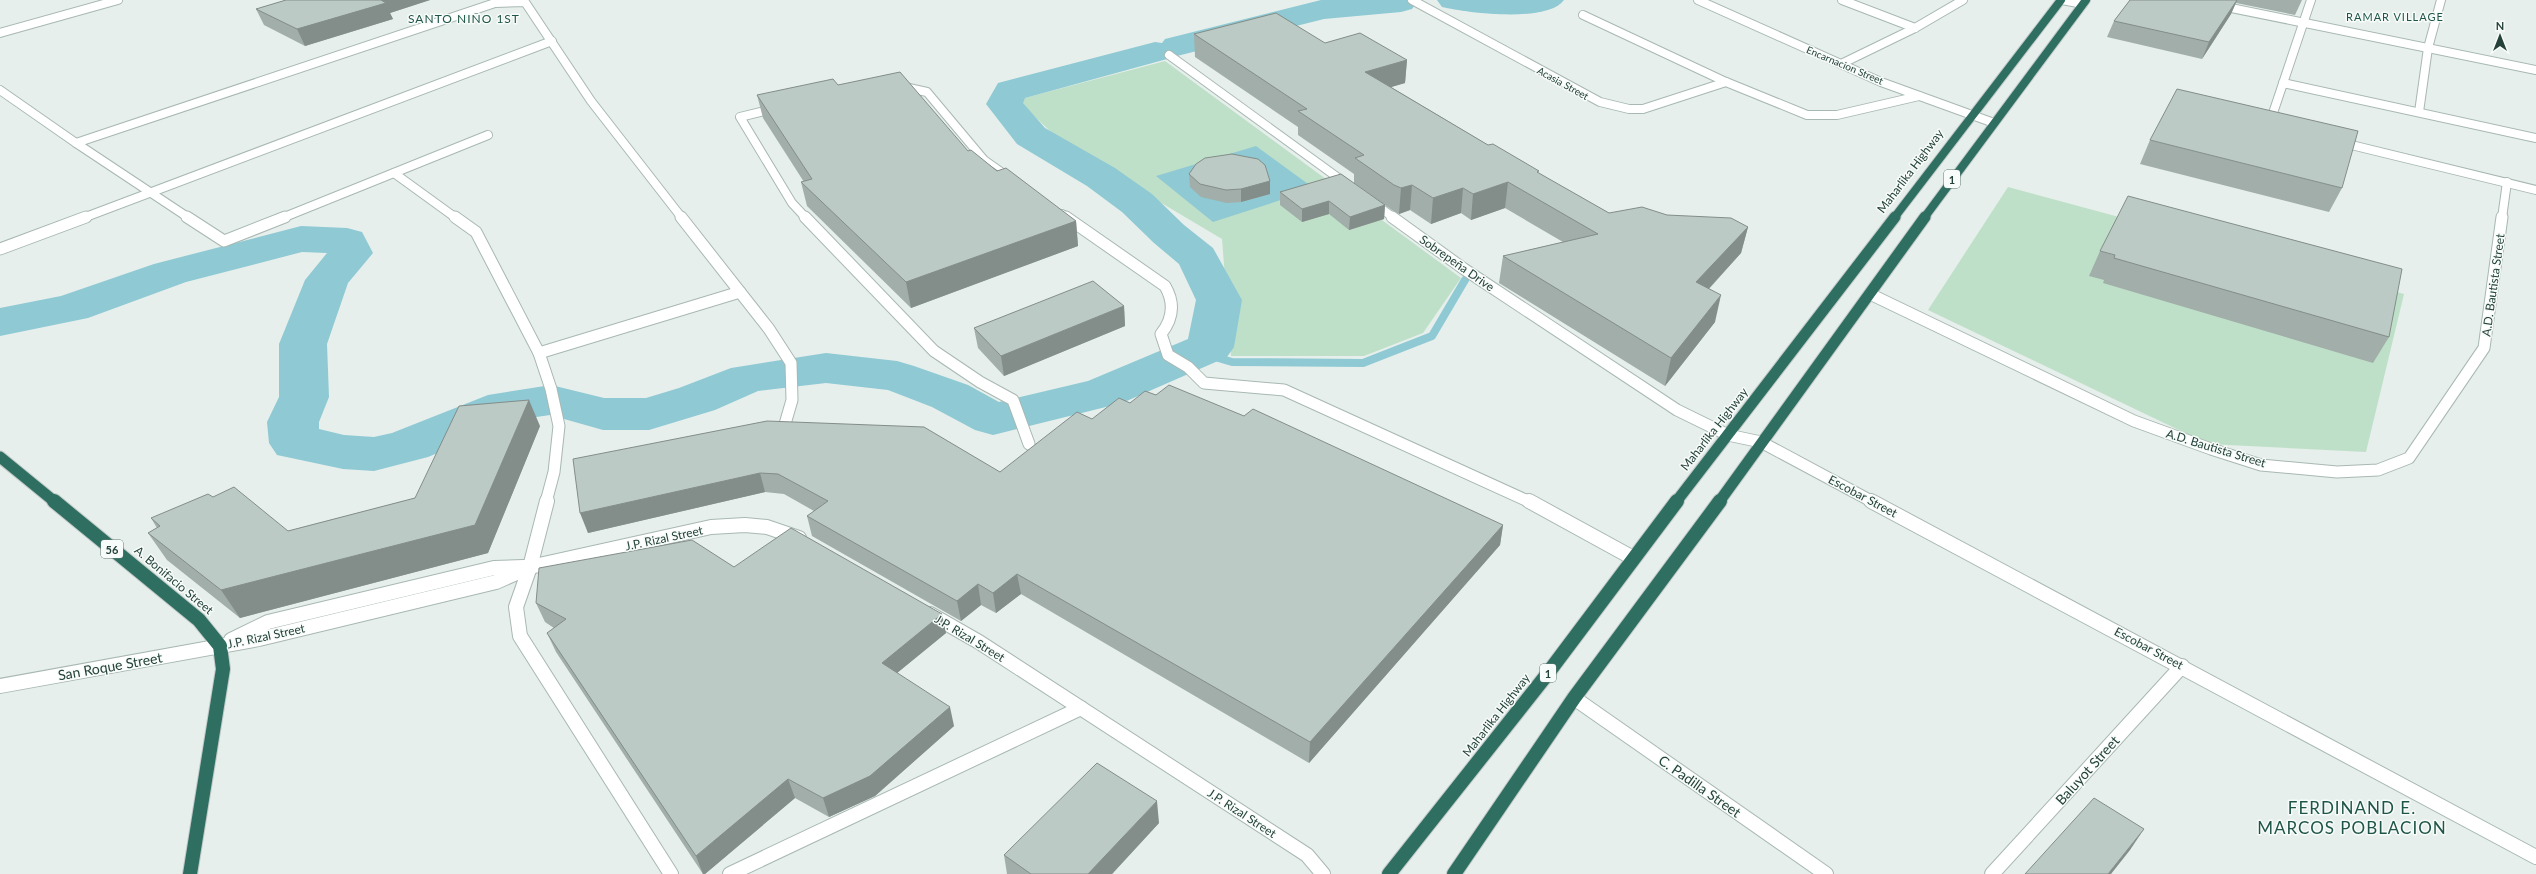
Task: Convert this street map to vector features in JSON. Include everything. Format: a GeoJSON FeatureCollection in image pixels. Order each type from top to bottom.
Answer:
{"type":"FeatureCollection","features":[{"type":"Feature","properties":{"kind":"highway","name":"Maharlika Highway"},"geometry":{"type":"LineString","coordinates":[[1389,874],[1545,677],[1633,558],[1971,116],[2062,0]]}},
{"type":"Feature","properties":{"kind":"highway","name":"1"},"geometry":{"type":"LineString","coordinates":[[1454,874],[1574,698],[1994,123],[2085,2]]}},
{"type":"Feature","properties":{"kind":"highway","name":"A. Bonifacio Street"},"geometry":{"type":"LineString","coordinates":[[0,456],[199,620],[220,646]]}},
{"type":"Feature","properties":{"kind":"highway"},"geometry":{"type":"LineString","coordinates":[[190,874],[223,669],[220,646]]}},
{"type":"Feature","properties":{"kind":"street"},"geometry":{"type":"LineString","coordinates":[[0,33],[118,0]]}},
{"type":"Feature","properties":{"kind":"street","name":"Acasia Street"},"geometry":{"type":"LineString","coordinates":[[1412,0],[1600,102],[1616,107],[1643,109],[1726,82]]}},
{"type":"Feature","properties":{"kind":"street","name":"Encarnacion Street"},"geometry":{"type":"LineString","coordinates":[[1698,0],[1841,64],[1919,96],[1971,116],[1994,123]]}},
{"type":"Feature","properties":{"kind":"street"},"geometry":{"type":"LineString","coordinates":[[1842,0],[1915,28]]}},
{"type":"Feature","properties":{"kind":"street"},"geometry":{"type":"LineString","coordinates":[[1841,64],[1915,28],[1963,0]]}},
{"type":"Feature","properties":{"kind":"street"},"geometry":{"type":"LineString","coordinates":[[2062,0],[2085,2]]}},
{"type":"Feature","properties":{"kind":"street"},"geometry":{"type":"LineString","coordinates":[[2192,0],[2536,70]]}},
{"type":"Feature","properties":{"kind":"street"},"geometry":{"type":"LineString","coordinates":[[2275,126],[2268,124],[2311,0]]}},
{"type":"Feature","properties":{"kind":"street"},"geometry":{"type":"LineString","coordinates":[[2419,112],[2428,48],[2441,0]]}},
{"type":"Feature","properties":{"kind":"street"},"geometry":{"type":"LineString","coordinates":[[76,143],[495,3],[512,1],[527,4],[591,101],[769,329],[791,363],[792,394],[785,424]]}},
{"type":"Feature","properties":{"kind":"street"},"geometry":{"type":"LineString","coordinates":[[1583,14],[1726,82],[1794,111],[1821,116],[1837,114],[1919,96]]}},
{"type":"Feature","properties":{"kind":"street"},"geometry":{"type":"LineString","coordinates":[[0,249],[552,41]]}},
{"type":"Feature","properties":{"kind":"street","name":"Sobrepeña Drive"},"geometry":{"type":"LineString","coordinates":[[1169,55],[1464,269],[1677,410],[1728,435],[1761,442]]}},
{"type":"Feature","properties":{"kind":"street"},"geometry":{"type":"LineString","coordinates":[[2283,82],[2536,138]]}},
{"type":"Feature","properties":{"kind":"street"},"geometry":{"type":"LineString","coordinates":[[889,84],[927,92],[984,160],[1023,187]]}},
{"type":"Feature","properties":{"kind":"street"},"geometry":{"type":"LineString","coordinates":[[0,90],[149,193],[224,241],[488,134]]}},
{"type":"Feature","properties":{"kind":"street"},"geometry":{"type":"LineString","coordinates":[[785,106],[740,117],[792,203],[934,351],[980,382],[1013,400],[1030,444]]}},
{"type":"Feature","properties":{"kind":"street"},"geometry":{"type":"LineString","coordinates":[[2330,139],[2536,190]]}},
{"type":"Feature","properties":{"kind":"street"},"geometry":{"type":"LineString","coordinates":[[394,173],[476,232],[540,353],[552,389],[559,426],[554,472],[530,567],[516,607],[520,636],[671,874]]}},
{"type":"Feature","properties":{"kind":"street","name":"A.D. Bautista Street"},"geometry":{"type":"LineString","coordinates":[[1870,294],[2134,421],[2211,449],[2261,465],[2337,472],[2378,470],[2409,458],[2484,348],[2507,182]]}},
{"type":"Feature","properties":{"kind":"street"},"geometry":{"type":"LineString","coordinates":[[1055,210],[1165,286],[1172,301],[1171,318],[1161,334],[1168,355],[1188,367],[1204,383],[1284,390],[1523,498],[1633,558]]}},
{"type":"Feature","properties":{"kind":"street"},"geometry":{"type":"LineString","coordinates":[[540,353],[740,292]]}},
{"type":"Feature","properties":{"kind":"street","name":"Escobar Street"},"geometry":{"type":"LineString","coordinates":[[1761,442],[2182,666],[2536,857]]}},
{"type":"Feature","properties":{"kind":"street","name":"J.P. Rizal Street"},"geometry":{"type":"LineString","coordinates":[[220,646],[259,639],[496,582],[530,567],[711,527],[741,524],[766,526],[790,533],[810,544]]}},
{"type":"Feature","properties":{"kind":"street","name":"J.P. Rizal Street"},"geometry":{"type":"LineString","coordinates":[[918,607],[979,642],[1307,855],[1323,874]]}},
{"type":"Feature","properties":{"kind":"street","name":"San Roque Street"},"geometry":{"type":"LineString","coordinates":[[0,686],[220,646]]}},
{"type":"Feature","properties":{"kind":"street","name":"Baluyot Street"},"geometry":{"type":"LineString","coordinates":[[1992,874],[2182,666]]}},
{"type":"Feature","properties":{"kind":"street","name":"C. Padilla Street"},"geometry":{"type":"LineString","coordinates":[[1574,698],[1826,874]]}},
{"type":"Feature","properties":{"kind":"street"},"geometry":{"type":"LineString","coordinates":[[730,874],[1081,708]]}},
{"type":"Feature","properties":{"kind":"green space"},"geometry":{"type":"Polygon","coordinates":[[[1165,61],[1461,278],[1423,333],[1364,356],[1231,356],[1222,239],[1067,147],[1017,100],[1165,61]]]}},
{"type":"Feature","properties":{"kind":"green space"},"geometry":{"type":"Polygon","coordinates":[[[2008,187],[2404,294],[2366,452],[2208,444],[1928,310],[2008,187]]]}},
{"type":"Feature","properties":{"kind":"water"},"geometry":{"type":"Polygon","coordinates":[[[1256,146],[1315,189],[1213,222],[1156,176],[1256,146]]]}},
{"type":"Feature","properties":{"kind":"building"},"geometry":{"type":"Polygon","coordinates":[[[286,0],[381,0],[386,3],[297,29],[256,9],[286,0]]]}},
{"type":"Feature","properties":{"kind":"building"},"geometry":{"type":"Polygon","coordinates":[[[2130,0],[2237,0],[2209,42],[2114,21],[2130,0]]]}},
{"type":"Feature","properties":{"kind":"building"},"geometry":{"type":"Polygon","coordinates":[[[1276,13],[1325,43],[1360,33],[1407,60],[1365,72],[1488,145],[1493,144],[1539,171],[1537,172],[1609,213],[1642,207],[1667,215],[1731,218],[1748,227],[1696,282],[1721,295],[1671,358],[1503,256],[1598,234],[1508,182],[1473,194],[1463,188],[1433,198],[1412,185],[1401,188],[1394,185],[1355,158],[1364,155],[1298,111],[1307,109],[1194,34],[1276,13]]]}},
{"type":"Feature","properties":{"kind":"building"},"geometry":{"type":"Polygon","coordinates":[[[900,72],[968,151],[971,150],[997,171],[1006,168],[1076,221],[906,282],[801,182],[812,179],[757,95],[833,79],[838,85],[900,72]]]}},
{"type":"Feature","properties":{"kind":"building"},"geometry":{"type":"Polygon","coordinates":[[[2177,89],[2358,131],[2342,188],[2150,140],[2177,89]]]}},
{"type":"Feature","properties":{"kind":"building"},"geometry":{"type":"Polygon","coordinates":[[[1232,154],[1258,159],[1265,165],[1270,181],[1241,189],[1226,190],[1200,184],[1189,174],[1196,164],[1205,158],[1232,154]]]}},
{"type":"Feature","properties":{"kind":"building"},"geometry":{"type":"Polygon","coordinates":[[[1341,174],[1385,205],[1350,217],[1329,201],[1302,209],[1280,192],[1341,174]]]}},
{"type":"Feature","properties":{"kind":"building"},"geometry":{"type":"Polygon","coordinates":[[[2128,196],[2402,269],[2389,337],[2114,258],[2115,255],[2100,251],[2128,196]]]}},
{"type":"Feature","properties":{"kind":"building"},"geometry":{"type":"Polygon","coordinates":[[[1093,281],[1124,306],[1001,356],[974,328],[1093,281]]]}},
{"type":"Feature","properties":{"kind":"building"},"geometry":{"type":"Polygon","coordinates":[[[1169,385],[1244,416],[1253,409],[1503,525],[1310,742],[1017,574],[993,593],[978,584],[957,601],[807,516],[828,501],[778,474],[760,473],[580,513],[573,459],[767,421],[924,427],[1000,472],[1077,412],[1092,419],[1119,398],[1130,403],[1145,391],[1156,395],[1169,385]]]}},
{"type":"Feature","properties":{"kind":"building"},"geometry":{"type":"Polygon","coordinates":[[[529,400],[475,525],[221,590],[148,533],[160,526],[151,518],[208,494],[213,497],[234,487],[288,531],[415,498],[459,406],[529,400]]]}},
{"type":"Feature","properties":{"kind":"building"},"geometry":{"type":"Polygon","coordinates":[[[791,528],[942,614],[882,663],[950,707],[870,776],[823,798],[788,779],[696,856],[547,633],[566,619],[536,603],[539,568],[692,540],[734,567],[791,528]]]}},
{"type":"Feature","properties":{"kind":"building"},"geometry":{"type":"Polygon","coordinates":[[[1097,763],[1157,801],[1088,874],[1031,874],[1004,855],[1097,763]]]}},
{"type":"Feature","properties":{"kind":"building"},"geometry":{"type":"Polygon","coordinates":[[[2094,798],[2144,829],[2108,874],[2025,874],[2094,798]]]}},
{"type":"Feature","properties":{"kind":"waterway"},"geometry":{"type":"LineString","coordinates":[[1453,0],[1484,5],[1544,2],[1548,0]]}},
{"type":"Feature","properties":{"kind":"waterway"},"geometry":{"type":"LineString","coordinates":[[1177,46],[1324,9],[1401,2]]}},
{"type":"Feature","properties":{"kind":"waterway"},"geometry":{"type":"LineString","coordinates":[[0,322],[72,308],[170,273],[301,239],[347,241],[351,253],[327,280],[303,344],[304,397],[293,422],[295,443],[318,445],[343,452],[374,454],[409,445],[506,406],[551,400],[603,414],[649,414],[697,399],[748,378],[826,368],[897,376],[950,396],[993,419],[1104,392],[1210,347],[1219,300],[1198,257],[1169,234],[1137,203],[1101,177],[1031,136],[1004,104],[1011,91],[1155,52]]}},
{"type":"Feature","properties":{"kind":"waterway"},"geometry":{"type":"LineString","coordinates":[[1198,352],[1232,362],[1363,363],[1432,336],[1465,280]]}},
{"type":"Feature","properties":{"kind":"district","name":"RAMAR VILLAGE"},"geometry":{"type":"Point","coordinates":[2395,16]}},
{"type":"Feature","properties":{"kind":"district","name":"SANTO NIÑO 1ST"},"geometry":{"type":"Point","coordinates":[464,18]}},
{"type":"Feature","properties":{"kind":"district","name":"FERDINAND E. MARCOS POBLACION"},"geometry":{"type":"Point","coordinates":[2352,817]}}]}
